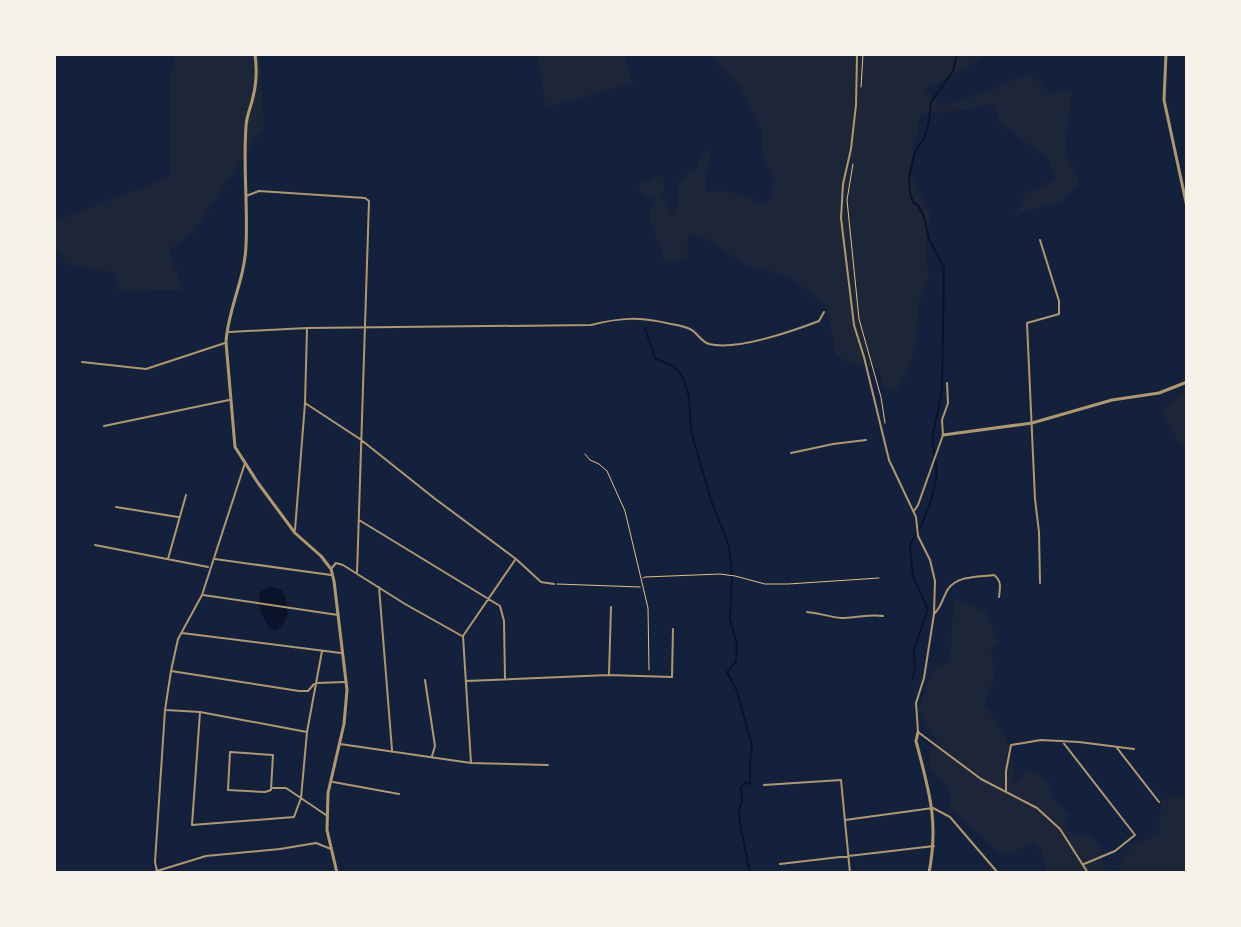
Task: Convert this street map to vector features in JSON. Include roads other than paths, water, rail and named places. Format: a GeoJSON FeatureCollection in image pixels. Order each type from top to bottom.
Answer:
{"type":"FeatureCollection","features":[{"type":"Feature","properties":{"kind":"street"},"geometry":{"type":"LineString","coordinates":[[255,54],[257,73],[246,122],[246,246],[242,277],[226,342],[230,400],[235,447],[295,533],[321,556],[333,575],[347,690],[344,724],[328,793],[327,830],[337,873]]}},
{"type":"Feature","properties":{"kind":"street"},"geometry":{"type":"LineString","coordinates":[[857,54],[856,105],[843,184],[841,218],[854,325],[889,460],[916,517],[918,536],[930,560],[935,581],[934,614],[924,678],[916,703],[916,741],[933,808],[934,846],[929,873]]}},
{"type":"Feature","properties":{"kind":"street"},"geometry":{"type":"LineString","coordinates":[[1166,54],[1164,100],[1187,207]]}},
{"type":"Feature","properties":{"kind":"street"},"geometry":{"type":"LineString","coordinates":[[246,196],[259,191],[365,198],[369,201],[357,574]]}},
{"type":"Feature","properties":{"kind":"street"},"geometry":{"type":"LineString","coordinates":[[1040,240],[1059,301],[1059,314],[1027,323],[1040,583]]}},
{"type":"Feature","properties":{"kind":"street"},"geometry":{"type":"LineString","coordinates":[[227,332],[307,328],[591,325],[619,318],[680,326],[690,329],[707,343],[722,344],[746,343],[803,327],[819,321],[824,312]]}},
{"type":"Feature","properties":{"kind":"street"},"geometry":{"type":"LineString","coordinates":[[295,533],[307,328]]}},
{"type":"Feature","properties":{"kind":"street"},"geometry":{"type":"LineString","coordinates":[[82,362],[146,369],[226,342]]}},
{"type":"Feature","properties":{"kind":"street"},"geometry":{"type":"LineString","coordinates":[[943,435],[1032,423],[1103,402],[1159,393],[1187,382]]}},
{"type":"Feature","properties":{"kind":"street"},"geometry":{"type":"LineString","coordinates":[[913,512],[943,435],[942,420],[948,403],[947,383]]}},
{"type":"Feature","properties":{"kind":"street"},"geometry":{"type":"LineString","coordinates":[[104,426],[230,400]]}},
{"type":"Feature","properties":{"kind":"street"},"geometry":{"type":"LineString","coordinates":[[305,403],[360,439],[516,559],[541,582],[554,584]]}},
{"type":"Feature","properties":{"kind":"street"},"geometry":{"type":"LineString","coordinates":[[791,453],[866,440]]}},
{"type":"Feature","properties":{"kind":"street"},"geometry":{"type":"LineString","coordinates":[[245,463],[202,595],[178,639],[171,671],[165,710],[155,862],[157,872],[206,856],[316,843],[333,849]]}},
{"type":"Feature","properties":{"kind":"street"},"geometry":{"type":"LineString","coordinates":[[168,559],[186,495]]}},
{"type":"Feature","properties":{"kind":"street"},"geometry":{"type":"LineString","coordinates":[[116,507],[180,517]]}},
{"type":"Feature","properties":{"kind":"street"},"geometry":{"type":"LineString","coordinates":[[357,519],[500,606],[504,621],[505,679]]}},
{"type":"Feature","properties":{"kind":"street"},"geometry":{"type":"LineString","coordinates":[[95,545],[211,567]]}},
{"type":"Feature","properties":{"kind":"street"},"geometry":{"type":"LineString","coordinates":[[213,559],[333,575]]}},
{"type":"Feature","properties":{"kind":"street"},"geometry":{"type":"LineString","coordinates":[[471,763],[463,636],[516,559]]}},
{"type":"Feature","properties":{"kind":"street"},"geometry":{"type":"LineString","coordinates":[[331,569],[336,563],[343,565],[463,636]]}},
{"type":"Feature","properties":{"kind":"street"},"geometry":{"type":"LineString","coordinates":[[934,614],[948,589],[956,581],[967,578],[994,575],[999,578],[999,597]]}},
{"type":"Feature","properties":{"kind":"street"},"geometry":{"type":"LineString","coordinates":[[379,587],[392,752]]}},
{"type":"Feature","properties":{"kind":"street"},"geometry":{"type":"LineString","coordinates":[[202,595],[338,615]]}},
{"type":"Feature","properties":{"kind":"street"},"geometry":{"type":"LineString","coordinates":[[609,675],[611,607]]}},
{"type":"Feature","properties":{"kind":"street"},"geometry":{"type":"LineString","coordinates":[[807,612],[839,618],[883,616]]}},
{"type":"Feature","properties":{"kind":"street"},"geometry":{"type":"LineString","coordinates":[[466,681],[609,675],[672,677],[673,629]]}},
{"type":"Feature","properties":{"kind":"street"},"geometry":{"type":"LineString","coordinates":[[182,633],[342,653]]}},
{"type":"Feature","properties":{"kind":"street"},"geometry":{"type":"LineString","coordinates":[[200,712],[192,825],[294,817],[301,798],[307,732],[322,651]]}},
{"type":"Feature","properties":{"kind":"street"},"geometry":{"type":"LineString","coordinates":[[171,671],[299,691],[308,691],[315,683],[345,682]]}},
{"type":"Feature","properties":{"kind":"street"},"geometry":{"type":"LineString","coordinates":[[425,680],[435,746],[432,758]]}},
{"type":"Feature","properties":{"kind":"street"},"geometry":{"type":"LineString","coordinates":[[165,710],[200,712],[307,732]]}},
{"type":"Feature","properties":{"kind":"street"},"geometry":{"type":"LineString","coordinates":[[918,732],[981,779],[1037,808],[1060,829],[1088,873]]}},
{"type":"Feature","properties":{"kind":"street"},"geometry":{"type":"LineString","coordinates":[[1006,792],[1011,745],[1041,740],[1134,749]]}},
{"type":"Feature","properties":{"kind":"street"},"geometry":{"type":"LineString","coordinates":[[1062,741],[1135,835],[1115,851],[1083,865]]}},
{"type":"Feature","properties":{"kind":"street"},"geometry":{"type":"LineString","coordinates":[[340,744],[471,763],[548,765]]}},
{"type":"Feature","properties":{"kind":"street"},"geometry":{"type":"LineString","coordinates":[[1116,747],[1159,802]]}},
{"type":"Feature","properties":{"kind":"street"},"geometry":{"type":"LineString","coordinates":[[272,788],[273,755],[230,752],[228,790],[265,792],[272,788],[286,788],[327,816]]}},
{"type":"Feature","properties":{"kind":"street"},"geometry":{"type":"LineString","coordinates":[[764,785],[841,780],[850,873]]}},
{"type":"Feature","properties":{"kind":"street"},"geometry":{"type":"LineString","coordinates":[[331,781],[399,794]]}},
{"type":"Feature","properties":{"kind":"street"},"geometry":{"type":"LineString","coordinates":[[845,820],[933,808],[950,817],[998,873]]}},
{"type":"Feature","properties":{"kind":"street"},"geometry":{"type":"LineString","coordinates":[[780,864],[934,846]]}},
{"type":"Feature","properties":{"kind":"waterway"},"geometry":{"type":"LineString","coordinates":[[913,679],[914,650],[928,609],[913,577],[910,545],[932,498],[937,473],[932,439],[942,391],[944,268],[929,239],[924,217],[913,202],[909,178],[915,152],[925,137],[931,102],[953,71],[957,54]]}},
{"type":"Feature","properties":{"kind":"waterway"},"geometry":{"type":"LineString","coordinates":[[645,328],[655,358],[675,367],[683,378],[689,396],[691,431],[711,500],[729,546],[732,577],[730,619],[737,645],[736,662],[727,672],[737,691],[752,745],[750,784],[746,782],[741,787],[739,812],[750,873]]}}]}
